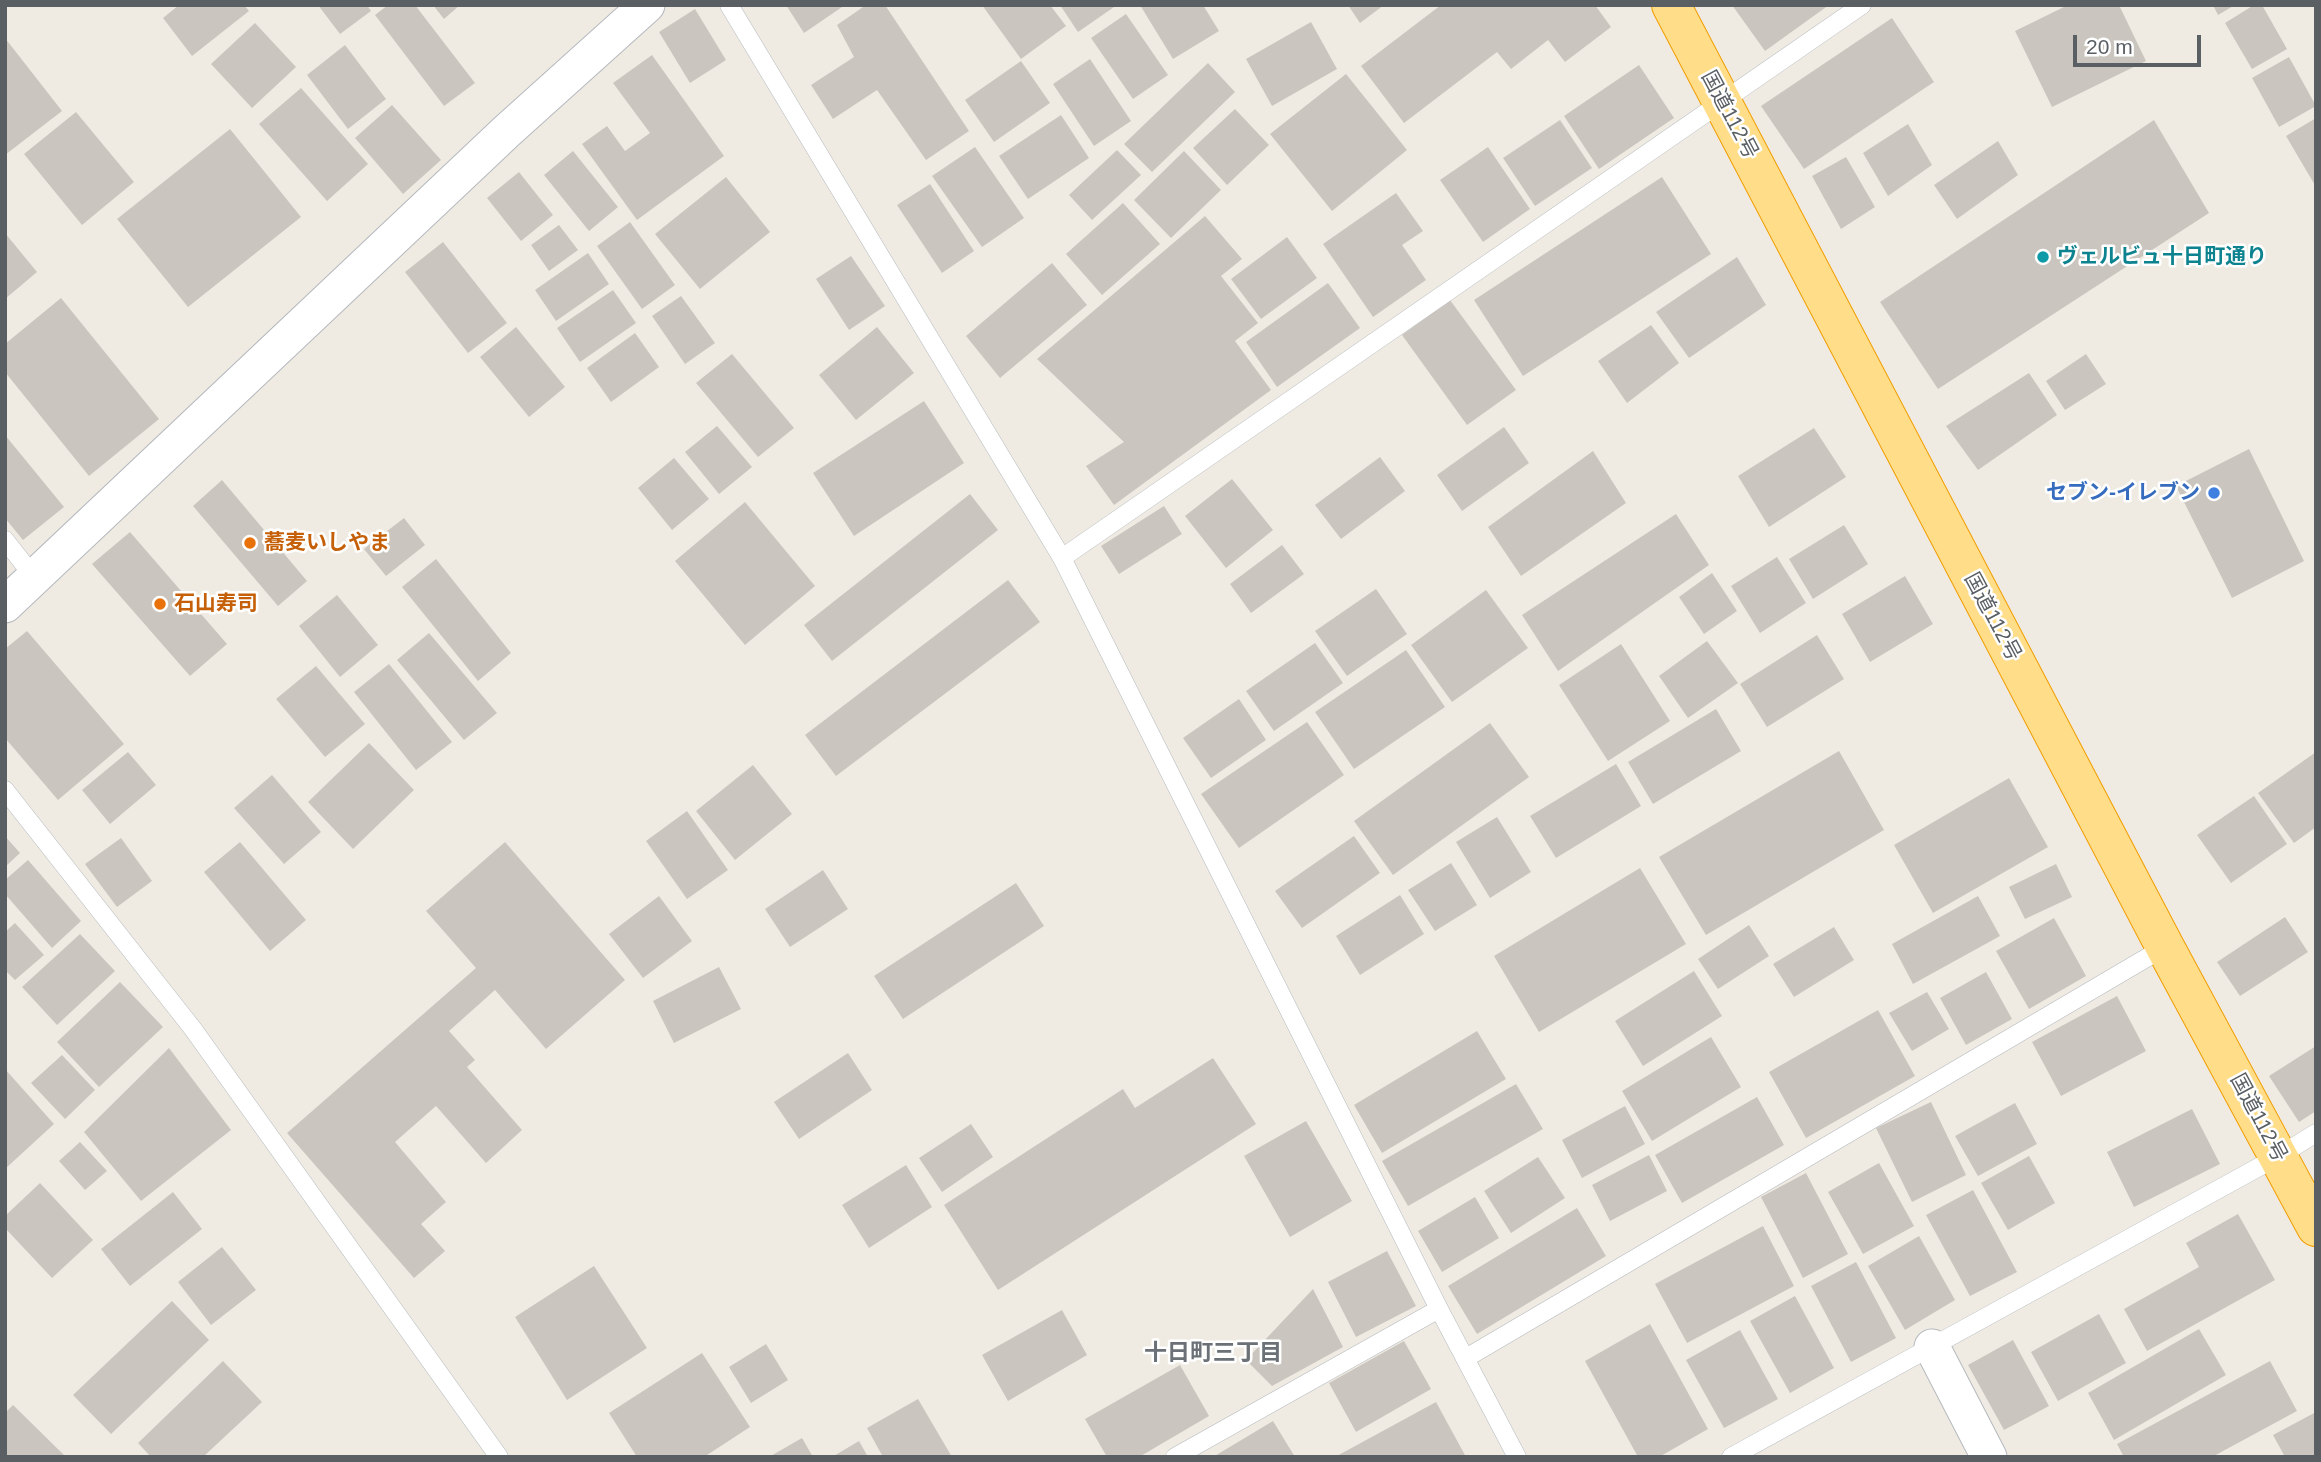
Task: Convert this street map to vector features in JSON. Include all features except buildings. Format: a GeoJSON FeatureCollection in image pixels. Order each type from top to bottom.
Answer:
{"type":"FeatureCollection","features":[{"type":"Feature","properties":{"kind":"highway","name":"国道112号"},"geometry":{"type":"LineString","coordinates":[[1671,5],[2165,947],[2316,1227]]}},
{"type":"Feature","properties":{"kind":"street"},"geometry":{"type":"LineString","coordinates":[[5,605],[507,131],[647,5]]}},
{"type":"Feature","properties":{"kind":"street"},"geometry":{"type":"LineString","coordinates":[[1933,1348],[1989,1457]]}},
{"type":"Feature","properties":{"kind":"lane"},"geometry":{"type":"LineString","coordinates":[[729,5],[1062,558],[1439,1309],[1517,1457]]}},
{"type":"Feature","properties":{"kind":"lane"},"geometry":{"type":"LineString","coordinates":[[1062,558],[1861,5]]}},
{"type":"Feature","properties":{"kind":"lane"},"geometry":{"type":"LineString","coordinates":[[5,540],[34,577]]}},
{"type":"Feature","properties":{"kind":"lane"},"geometry":{"type":"LineString","coordinates":[[5,790],[193,1028],[499,1457]]}},
{"type":"Feature","properties":{"kind":"lane"},"geometry":{"type":"LineString","coordinates":[[1466,1358],[2165,947]]}},
{"type":"Feature","properties":{"kind":"lane"},"geometry":{"type":"LineString","coordinates":[[1731,1457],[1933,1348],[2316,1133]]}},
{"type":"Feature","properties":{"kind":"lane"},"geometry":{"type":"LineString","coordinates":[[1175,1457],[1439,1309]]}},
{"type":"Feature","properties":{"kind":"place","name":"ヴェルビュ十日町通り"},"geometry":{"type":"Point","coordinates":[2043,257]}},
{"type":"Feature","properties":{"kind":"place","name":"セブン-イレブン"},"geometry":{"type":"Point","coordinates":[2214,493]}},
{"type":"Feature","properties":{"kind":"place","name":"蕎麦いしやま"},"geometry":{"type":"Point","coordinates":[250,543]}},
{"type":"Feature","properties":{"kind":"place","name":"石山寿司"},"geometry":{"type":"Point","coordinates":[160,604]}},
{"type":"Feature","properties":{"kind":"district","name":"十日町三丁目"},"geometry":{"type":"Point","coordinates":[1213,1354]}}]}
